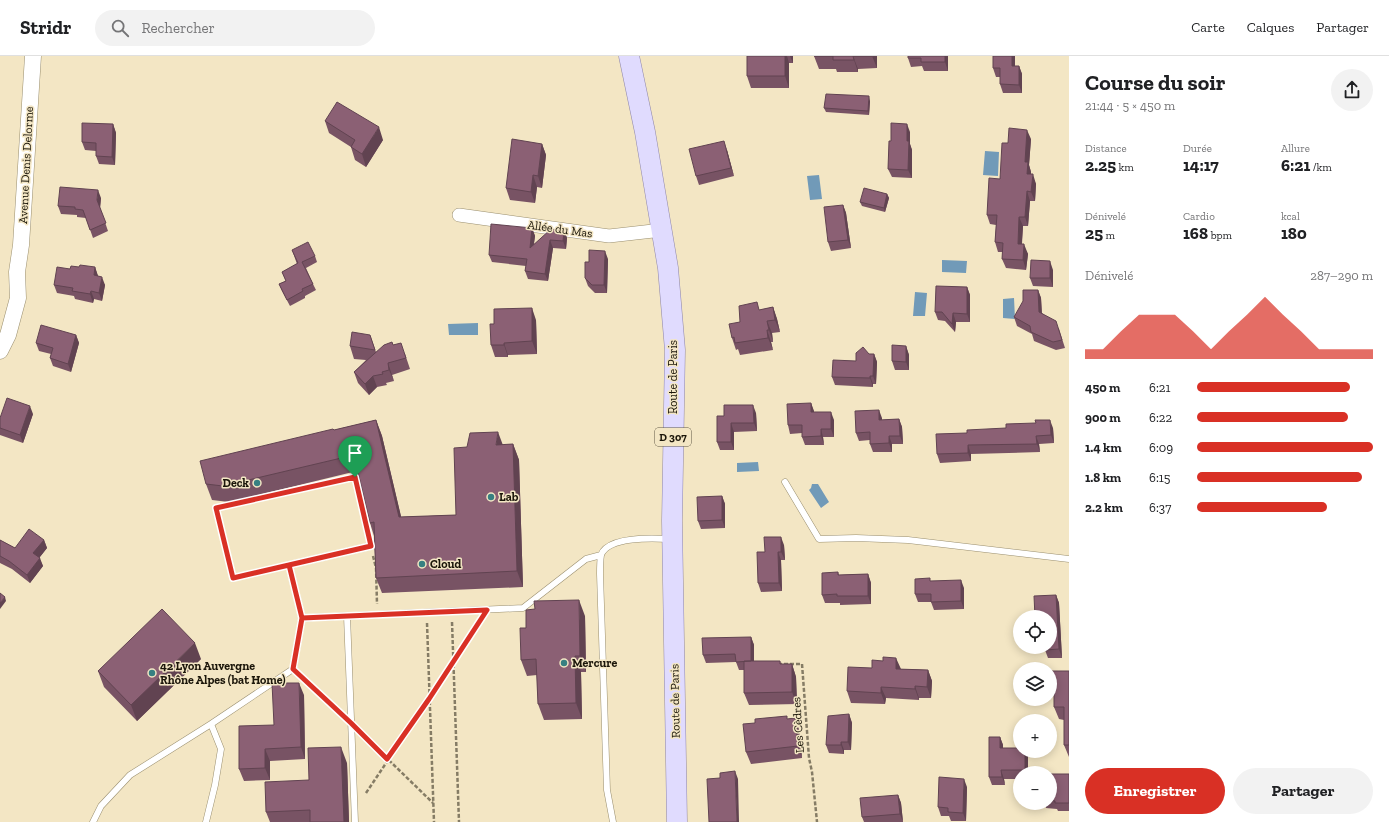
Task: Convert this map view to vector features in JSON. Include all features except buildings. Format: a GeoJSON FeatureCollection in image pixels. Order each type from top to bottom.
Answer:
{"type":"FeatureCollection","features":[{"type":"Feature","properties":{"kind":"main road","name":"Route de Paris"},"geometry":{"type":"LineString","coordinates":[[628,56],[645,132],[668,268],[674,350],[672,539],[677,822]]}},
{"type":"Feature","properties":{"kind":"street","name":"Avenue Denis Delorme"},"geometry":{"type":"LineString","coordinates":[[0,351],[8,335],[18,298],[17,273],[21,245],[33,56]]}},
{"type":"Feature","properties":{"kind":"street","name":"Allée du Mas"},"geometry":{"type":"LineString","coordinates":[[459,215],[609,236],[662,230]]}},
{"type":"Feature","properties":{"kind":"street","name":"Avenue Denis Delorme"},"geometry":{"type":"LineString","coordinates":[[0,321],[6,299],[17,273]]}},
{"type":"Feature","properties":{"kind":"lane"},"geometry":{"type":"LineString","coordinates":[[785,482],[819,539],[856,538],[908,540],[1069,559]]}},
{"type":"Feature","properties":{"kind":"lane"},"geometry":{"type":"LineString","coordinates":[[302,618],[523,608],[586,559],[601,555],[608,547],[620,542],[642,538],[672,539]]}},
{"type":"Feature","properties":{"kind":"lane"},"geometry":{"type":"LineString","coordinates":[[93,822],[101,806],[130,775],[293,669],[302,618],[289,565],[371,546]]}},
{"type":"Feature","properties":{"kind":"lane"},"geometry":{"type":"LineString","coordinates":[[601,555],[600,574],[607,790],[613,822]]}},
{"type":"Feature","properties":{"kind":"lane"},"geometry":{"type":"LineString","coordinates":[[347,616],[355,822]]}},
{"type":"Feature","properties":{"kind":"lane"},"geometry":{"type":"LineString","coordinates":[[293,669],[351,723]]}},
{"type":"Feature","properties":{"kind":"lane"},"geometry":{"type":"LineString","coordinates":[[206,822],[215,785],[220,749],[210,724]]}},
{"type":"Feature","properties":{"kind":"path"},"geometry":{"type":"LineString","coordinates":[[289,565],[233,578],[216,508],[355,477],[376,568],[377,600]]}},
{"type":"Feature","properties":{"kind":"path"},"geometry":{"type":"LineString","coordinates":[[355,809],[487,610]]}},
{"type":"Feature","properties":{"kind":"path"},"geometry":{"type":"LineString","coordinates":[[452,611],[459,822]]}},
{"type":"Feature","properties":{"kind":"path"},"geometry":{"type":"LineString","coordinates":[[426,612],[434,822]]}},
{"type":"Feature","properties":{"kind":"path","name":"Les Cèdres"},"geometry":{"type":"LineString","coordinates":[[772,664],[802,664],[809,758],[812,772],[817,822]]}},
{"type":"Feature","properties":{"kind":"path"},"geometry":{"type":"LineString","coordinates":[[351,723],[433,803]]}},
{"type":"Feature","properties":{"kind":"water"},"geometry":{"type":"Polygon","coordinates":[[[985,151],[999,152],[998,176],[983,175],[985,151]]]}},
{"type":"Feature","properties":{"kind":"water"},"geometry":{"type":"Polygon","coordinates":[[[819,175],[822,199],[810,200],[807,176],[819,175]]]}},
{"type":"Feature","properties":{"kind":"water"},"geometry":{"type":"Polygon","coordinates":[[[942,260],[967,261],[966,273],[942,272],[942,260]]]}},
{"type":"Feature","properties":{"kind":"water"},"geometry":{"type":"Polygon","coordinates":[[[915,292],[927,293],[925,316],[913,316],[915,292]]]}},
{"type":"Feature","properties":{"kind":"water"},"geometry":{"type":"Polygon","coordinates":[[[1014,298],[1015,319],[1003,318],[1003,299],[1014,298]]]}},
{"type":"Feature","properties":{"kind":"water"},"geometry":{"type":"Polygon","coordinates":[[[478,323],[478,335],[449,335],[448,324],[478,323]]]}},
{"type":"Feature","properties":{"kind":"water"},"geometry":{"type":"Polygon","coordinates":[[[758,462],[759,471],[737,472],[737,463],[758,462]]]}},
{"type":"Feature","properties":{"kind":"water"},"geometry":{"type":"Polygon","coordinates":[[[812,484],[818,484],[829,502],[821,508],[809,490],[812,484]]]}},
{"type":"Feature","properties":{"kind":"place","name":"Deck"},"geometry":{"type":"Point","coordinates":[257,483]}},
{"type":"Feature","properties":{"kind":"place","name":"Lab"},"geometry":{"type":"Point","coordinates":[491,497]}},
{"type":"Feature","properties":{"kind":"place","name":"Cloud"},"geometry":{"type":"Point","coordinates":[422,564]}},
{"type":"Feature","properties":{"kind":"place","name":"Mercure"},"geometry":{"type":"Point","coordinates":[564,663]}},
{"type":"Feature","properties":{"kind":"place","name":"42 Lyon Auvergne Rhône Alpes (bat Home)"},"geometry":{"type":"Point","coordinates":[152,673]}},
{"type":"Feature","properties":{"kind":"route"},"geometry":{"type":"LineString","coordinates":[[355,477],[216,508],[233,578],[289,565],[302,618],[293,669],[387,759],[429,699],[487,610],[302,618],[289,565],[371,546],[355,477]]}}]}
